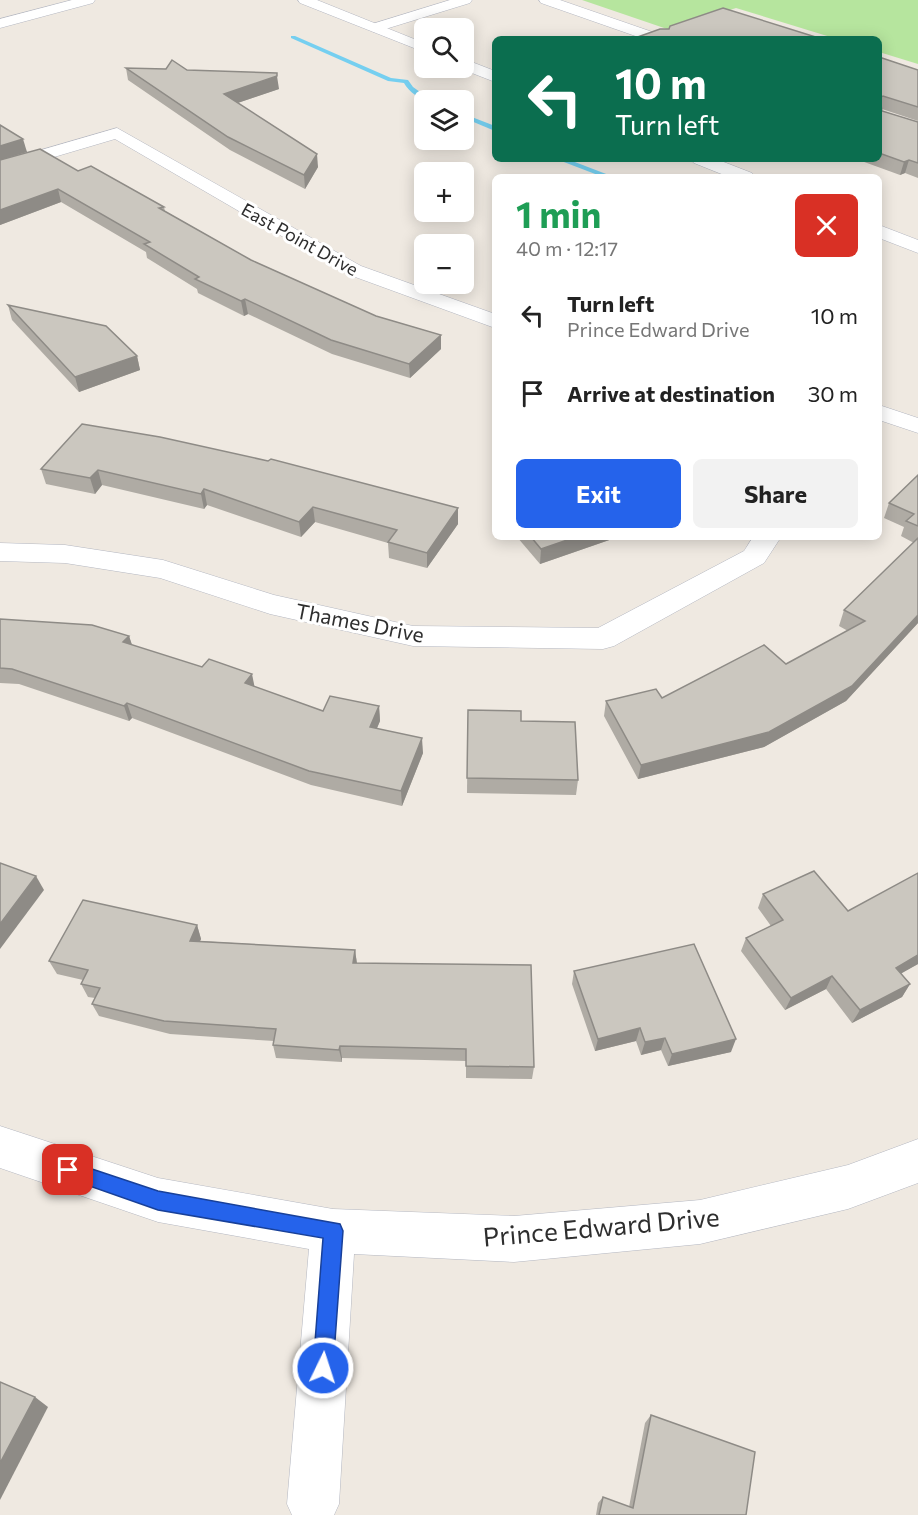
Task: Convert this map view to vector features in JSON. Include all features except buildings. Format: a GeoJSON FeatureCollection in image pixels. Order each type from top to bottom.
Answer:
{"type":"FeatureCollection","features":[{"type":"Feature","properties":{"kind":"street"},"geometry":{"type":"LineString","coordinates":[[0,24],[88,0]]}},
{"type":"Feature","properties":{"kind":"street"},"geometry":{"type":"LineString","coordinates":[[305,0],[414,44]]}},
{"type":"Feature","properties":{"kind":"street"},"geometry":{"type":"LineString","coordinates":[[374,28],[465,0]]}},
{"type":"Feature","properties":{"kind":"street"},"geometry":{"type":"LineString","coordinates":[[546,0],[650,36]]}},
{"type":"Feature","properties":{"kind":"street"},"geometry":{"type":"LineString","coordinates":[[474,68],[492,75]]}},
{"type":"Feature","properties":{"kind":"street","name":"East Point Drive"},"geometry":{"type":"LineString","coordinates":[[0,168],[117,133],[354,270],[492,320]]}},
{"type":"Feature","properties":{"kind":"street"},"geometry":{"type":"LineString","coordinates":[[708,162],[738,174]]}},
{"type":"Feature","properties":{"kind":"street"},"geometry":{"type":"LineString","coordinates":[[882,232],[918,247]]}},
{"type":"Feature","properties":{"kind":"street"},"geometry":{"type":"LineString","coordinates":[[882,413],[918,426]]}},
{"type":"Feature","properties":{"kind":"street","name":"Thames Drive"},"geometry":{"type":"LineString","coordinates":[[0,552],[65,554],[163,569],[270,604],[413,636],[603,639],[754,557],[765,540]]}},
{"type":"Feature","properties":{"kind":"street","name":"Prince Edward Drive"},"geometry":{"type":"LineString","coordinates":[[0,1147],[158,1200],[333,1231],[514,1239],[700,1222],[848,1187],[918,1161]]}},
{"type":"Feature","properties":{"kind":"street"},"geometry":{"type":"LineString","coordinates":[[313,1504],[333,1231]]}},
{"type":"Feature","properties":{"kind":"green space"},"geometry":{"type":"Polygon","coordinates":[[[582,0],[918,0],[918,64],[882,53],[882,36],[827,36],[736,8],[670,30],[582,0]]]}},
{"type":"Feature","properties":{"kind":"waterway"},"geometry":{"type":"LineString","coordinates":[[293,37],[390,80],[406,81],[414,91]]}},
{"type":"Feature","properties":{"kind":"waterway"},"geometry":{"type":"LineString","coordinates":[[474,120],[492,128]]}},
{"type":"Feature","properties":{"kind":"waterway"},"geometry":{"type":"LineString","coordinates":[[568,162],[602,174]]}},
{"type":"Feature","properties":{"kind":"route"},"geometry":{"type":"LineString","coordinates":[[68,1170],[158,1200],[333,1231],[323,1368]]}}]}
